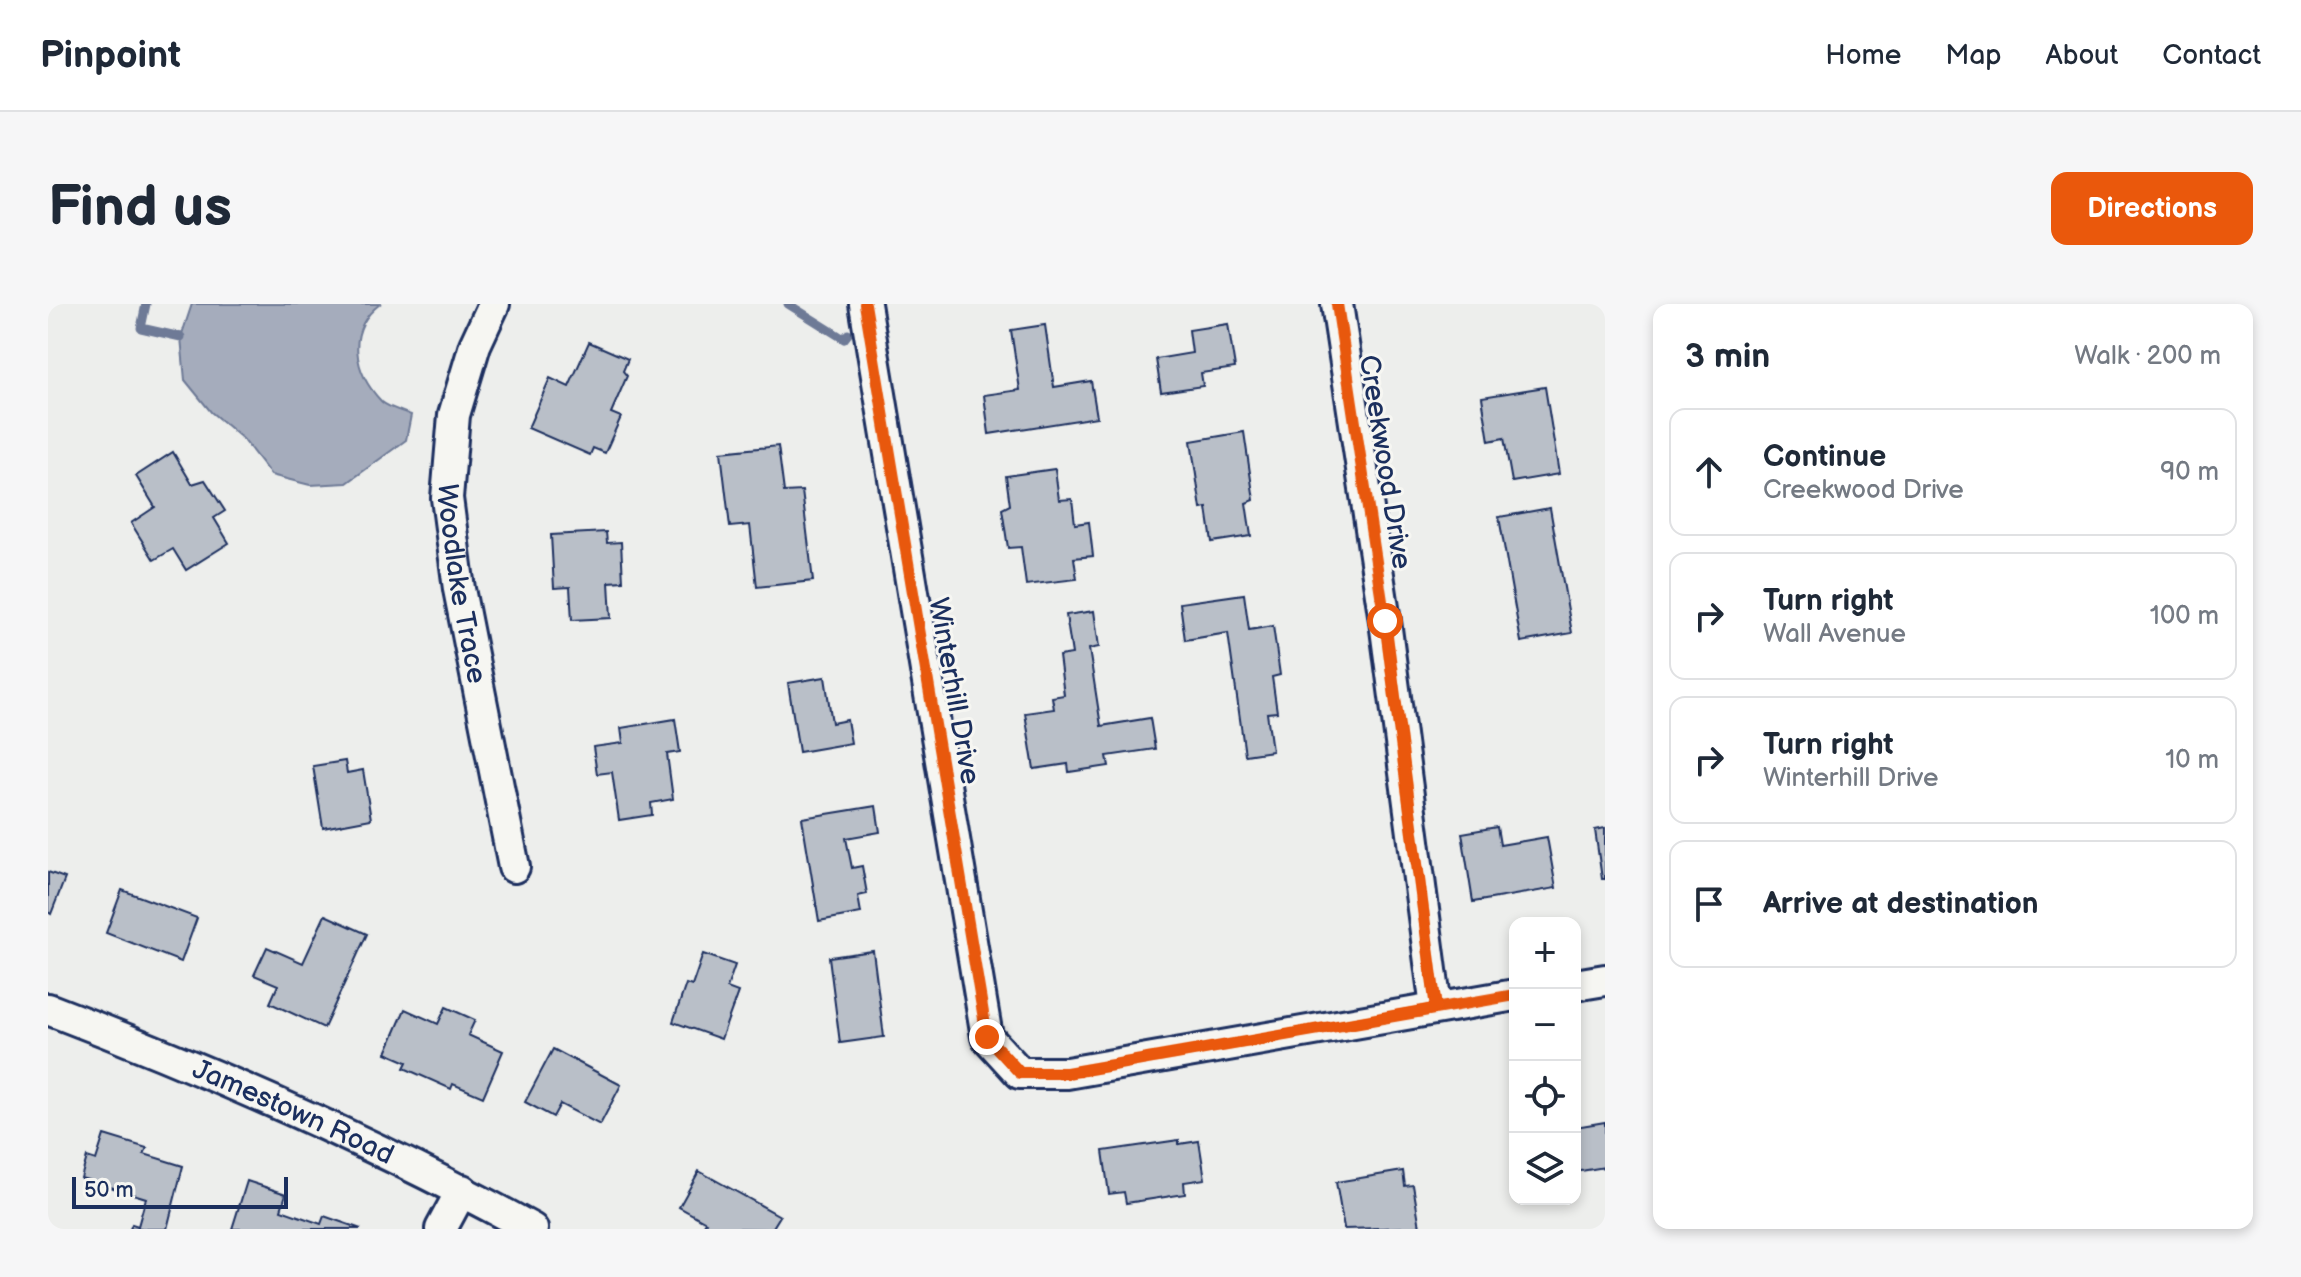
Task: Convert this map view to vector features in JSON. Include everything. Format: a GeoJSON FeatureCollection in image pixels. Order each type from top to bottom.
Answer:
{"type":"FeatureCollection","features":[{"type":"Feature","properties":{"kind":"street","name":"Woodlake Trace"},"geometry":{"type":"LineString","coordinates":[[494,304],[475,345],[454,415],[447,498],[459,589],[514,867]]}},
{"type":"Feature","properties":{"kind":"street","name":"Winterhill Drive"},"geometry":{"type":"LineString","coordinates":[[865,304],[987,1037],[1020,1073],[1067,1073],[1436,1008]]}},
{"type":"Feature","properties":{"kind":"street","name":"Creekwood Drive"},"geometry":{"type":"LineString","coordinates":[[1337,304],[1385,621],[1436,1008]]}},
{"type":"Feature","properties":{"kind":"street"},"geometry":{"type":"LineString","coordinates":[[1581,984],[1605,980]]}},
{"type":"Feature","properties":{"kind":"street"},"geometry":{"type":"LineString","coordinates":[[1436,1008],[1509,996]]}},
{"type":"Feature","properties":{"kind":"street","name":"Jamestown Road"},"geometry":{"type":"LineString","coordinates":[[48,1009],[291,1107],[462,1190],[532,1229]]}},
{"type":"Feature","properties":{"kind":"street"},"geometry":{"type":"LineString","coordinates":[[441,1229],[462,1190]]}},
{"type":"Feature","properties":{"kind":"water"},"geometry":{"type":"Polygon","coordinates":[[[192,304],[380,304],[362,326],[357,352],[365,378],[382,402],[411,415],[406,440],[347,483],[310,485],[271,475],[243,439],[211,412],[185,380],[181,337],[192,304]]]}},
{"type":"Feature","properties":{"kind":"building"},"geometry":{"type":"Polygon","coordinates":[[[1228,324],[1235,368],[1201,373],[1203,386],[1161,392],[1156,359],[1192,353],[1189,330],[1228,324]]]}},
{"type":"Feature","properties":{"kind":"building"},"geometry":{"type":"Polygon","coordinates":[[[1045,325],[1054,387],[1091,381],[1097,417],[989,434],[984,395],[1020,390],[1011,330],[1045,325]]]}},
{"type":"Feature","properties":{"kind":"building"},"geometry":{"type":"Polygon","coordinates":[[[589,342],[628,359],[623,371],[627,376],[611,413],[621,417],[605,453],[593,448],[590,455],[528,428],[550,378],[569,387],[589,342]]]}},
{"type":"Feature","properties":{"kind":"building"},"geometry":{"type":"Polygon","coordinates":[[[1545,387],[1559,474],[1512,482],[1504,438],[1489,441],[1482,397],[1545,387]]]}},
{"type":"Feature","properties":{"kind":"building"},"geometry":{"type":"Polygon","coordinates":[[[1244,432],[1254,500],[1246,503],[1251,536],[1212,542],[1207,508],[1201,509],[1191,441],[1244,432]]]}},
{"type":"Feature","properties":{"kind":"building"},"geometry":{"type":"Polygon","coordinates":[[[778,446],[784,492],[802,491],[813,581],[757,587],[750,525],[730,527],[721,452],[778,446]]]}},
{"type":"Feature","properties":{"kind":"building"},"geometry":{"type":"Polygon","coordinates":[[[173,452],[192,484],[205,480],[225,511],[214,518],[229,543],[186,570],[173,549],[154,560],[131,523],[155,507],[136,476],[173,452]]]}},
{"type":"Feature","properties":{"kind":"building"},"geometry":{"type":"Polygon","coordinates":[[[1055,469],[1059,500],[1072,499],[1075,524],[1089,522],[1093,556],[1074,558],[1077,579],[1026,585],[1021,547],[1008,548],[1002,509],[1010,505],[1006,476],[1055,469]]]}},
{"type":"Feature","properties":{"kind":"building"},"geometry":{"type":"Polygon","coordinates":[[[1550,508],[1572,633],[1521,642],[1499,517],[1550,508]]]}},
{"type":"Feature","properties":{"kind":"building"},"geometry":{"type":"Polygon","coordinates":[[[606,532],[607,543],[621,542],[623,581],[609,582],[611,618],[572,620],[570,587],[554,588],[551,535],[606,532]]]}},
{"type":"Feature","properties":{"kind":"building"},"geometry":{"type":"Polygon","coordinates":[[[1244,594],[1249,630],[1273,626],[1280,675],[1272,677],[1277,712],[1267,713],[1272,751],[1245,755],[1228,633],[1185,640],[1180,603],[1244,594]]]}},
{"type":"Feature","properties":{"kind":"building"},"geometry":{"type":"Polygon","coordinates":[[[1094,611],[1099,647],[1089,649],[1101,726],[1150,718],[1155,749],[1107,756],[1109,766],[1069,772],[1068,764],[1034,769],[1025,713],[1054,709],[1052,697],[1064,695],[1059,656],[1072,654],[1066,615],[1094,611]]]}},
{"type":"Feature","properties":{"kind":"building"},"geometry":{"type":"Polygon","coordinates":[[[825,677],[832,723],[847,720],[851,743],[799,752],[788,683],[825,677]]]}},
{"type":"Feature","properties":{"kind":"building"},"geometry":{"type":"Polygon","coordinates":[[[675,719],[680,752],[667,754],[673,799],[651,803],[652,815],[619,820],[612,772],[597,774],[593,747],[623,743],[621,728],[675,719]]]}},
{"type":"Feature","properties":{"kind":"building"},"geometry":{"type":"Polygon","coordinates":[[[345,761],[347,773],[363,770],[371,819],[323,828],[313,766],[345,761]]]}},
{"type":"Feature","properties":{"kind":"building"},"geometry":{"type":"Polygon","coordinates":[[[876,806],[880,832],[846,838],[852,868],[862,866],[867,894],[858,896],[861,913],[819,921],[802,818],[876,806]]]}},
{"type":"Feature","properties":{"kind":"building"},"geometry":{"type":"Polygon","coordinates":[[[1497,827],[1500,845],[1547,837],[1556,888],[1473,902],[1462,833],[1497,827]]]}},
{"type":"Feature","properties":{"kind":"building"},"geometry":{"type":"Polygon","coordinates":[[[1605,828],[1605,879],[1602,879],[1595,830],[1605,828]]]}},
{"type":"Feature","properties":{"kind":"building"},"geometry":{"type":"Polygon","coordinates":[[[48,872],[65,878],[51,914],[48,912],[48,872]]]}},
{"type":"Feature","properties":{"kind":"building"},"geometry":{"type":"Polygon","coordinates":[[[122,890],[197,918],[181,962],[106,933],[122,890]]]}},
{"type":"Feature","properties":{"kind":"building"},"geometry":{"type":"Polygon","coordinates":[[[325,915],[367,934],[324,1028],[270,1003],[278,985],[254,975],[267,947],[303,963],[325,915]]]}},
{"type":"Feature","properties":{"kind":"building"},"geometry":{"type":"Polygon","coordinates":[[[873,951],[884,1037],[840,1043],[829,957],[873,951]]]}},
{"type":"Feature","properties":{"kind":"building"},"geometry":{"type":"Polygon","coordinates":[[[703,954],[735,965],[727,988],[738,992],[721,1039],[673,1022],[686,984],[692,986],[703,954]]]}},
{"type":"Feature","properties":{"kind":"building"},"geometry":{"type":"Polygon","coordinates":[[[446,1007],[475,1020],[468,1035],[503,1051],[483,1097],[453,1084],[451,1089],[404,1068],[407,1062],[386,1053],[405,1009],[438,1024],[446,1007]]]}},
{"type":"Feature","properties":{"kind":"building"},"geometry":{"type":"Polygon","coordinates":[[[553,1049],[621,1085],[600,1125],[560,1104],[553,1117],[525,1102],[553,1049]]]}},
{"type":"Feature","properties":{"kind":"building"},"geometry":{"type":"Polygon","coordinates":[[[1605,1122],[1605,1167],[1581,1171],[1581,1126],[1605,1122]]]}},
{"type":"Feature","properties":{"kind":"building"},"geometry":{"type":"Polygon","coordinates":[[[104,1135],[147,1148],[144,1154],[183,1166],[167,1229],[130,1229],[132,1224],[138,1226],[146,1198],[81,1178],[87,1157],[96,1160],[104,1135]]]}},
{"type":"Feature","properties":{"kind":"building"},"geometry":{"type":"Polygon","coordinates":[[[1179,1140],[1179,1144],[1199,1141],[1205,1179],[1184,1182],[1185,1194],[1126,1203],[1124,1192],[1109,1194],[1103,1151],[1179,1140]]]}},
{"type":"Feature","properties":{"kind":"building"},"geometry":{"type":"Polygon","coordinates":[[[699,1171],[780,1216],[772,1229],[702,1228],[706,1222],[679,1207],[699,1171]]]}},
{"type":"Feature","properties":{"kind":"building"},"geometry":{"type":"Polygon","coordinates":[[[1403,1171],[1405,1186],[1413,1185],[1420,1227],[1344,1229],[1336,1182],[1403,1171]]]}},
{"type":"Feature","properties":{"kind":"building"},"geometry":{"type":"Polygon","coordinates":[[[247,1181],[286,1194],[281,1210],[321,1224],[324,1216],[361,1229],[232,1229],[247,1181]]]}},
{"type":"Feature","properties":{"kind":"waterway"},"geometry":{"type":"LineString","coordinates":[[146,304],[141,328],[181,337]]}},
{"type":"Feature","properties":{"kind":"waterway"},"geometry":{"type":"LineString","coordinates":[[788,304],[844,339],[848,334]]}},
{"type":"Feature","properties":{"kind":"cycle path"},"geometry":{"type":"LineString","coordinates":[[865,304],[987,1037],[1020,1073],[1067,1073],[1509,996]]}},
{"type":"Feature","properties":{"kind":"cycle path"},"geometry":{"type":"LineString","coordinates":[[1337,304],[1385,621],[1436,1008]]}},
{"type":"Feature","properties":{"kind":"route"},"geometry":{"type":"LineString","coordinates":[[987,1037],[1020,1073],[1067,1073],[1436,1008],[1385,621]]}}]}
